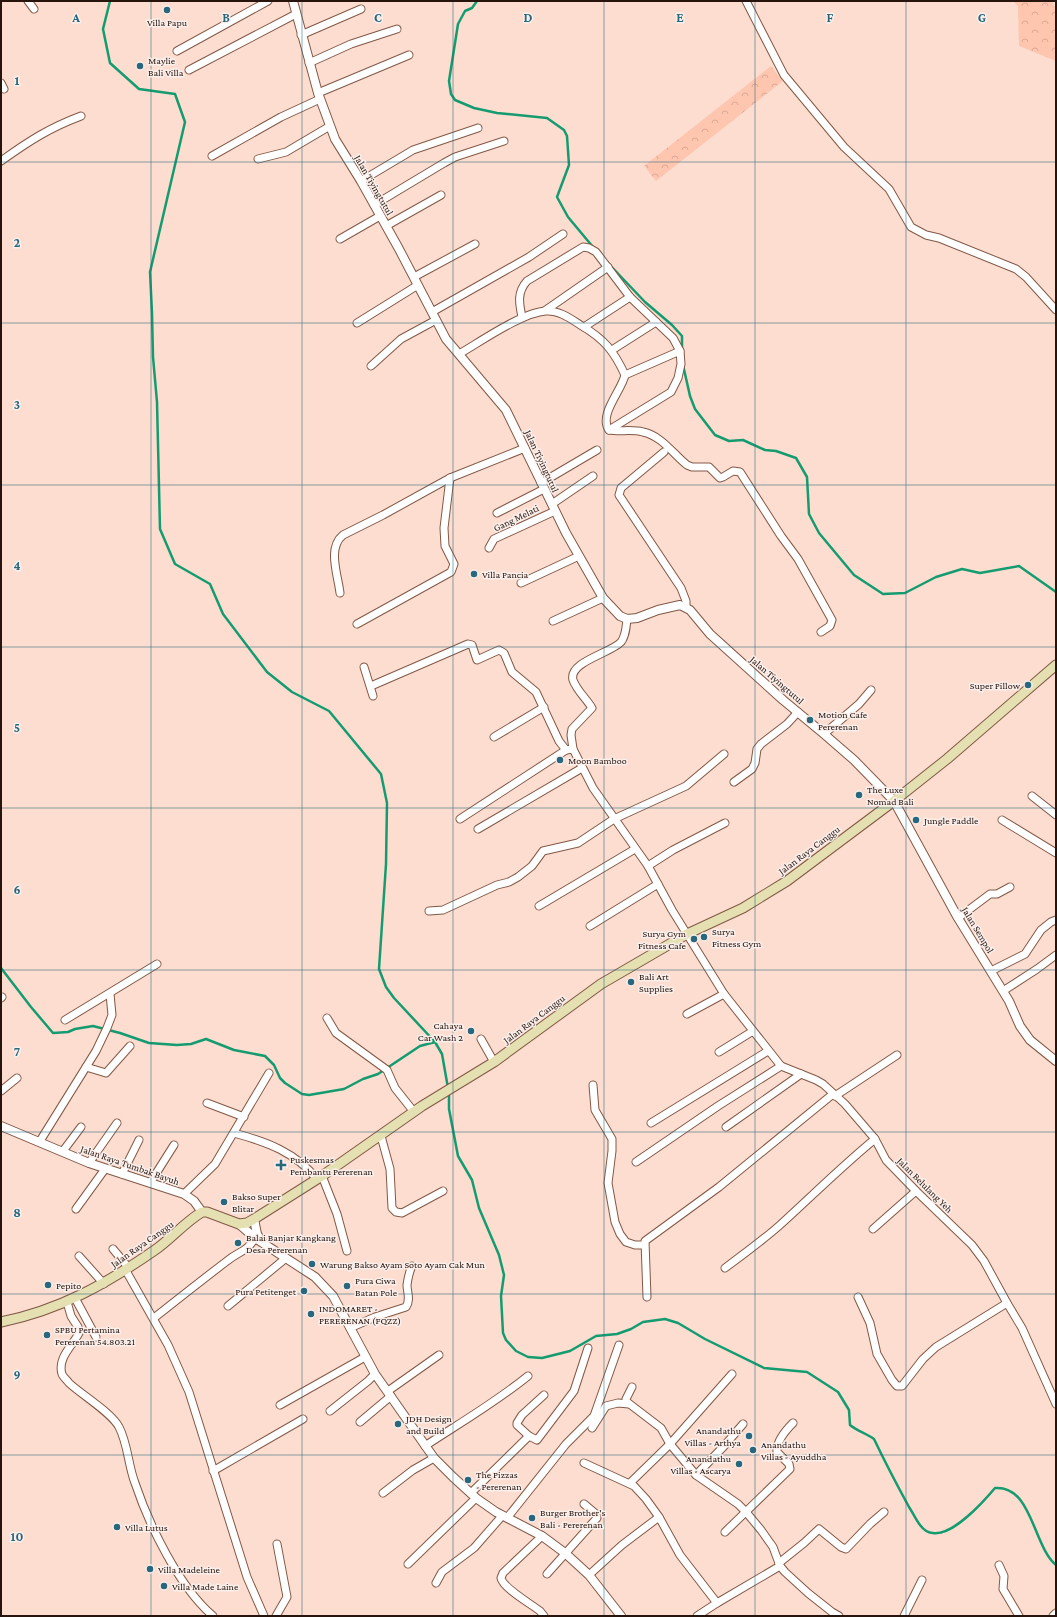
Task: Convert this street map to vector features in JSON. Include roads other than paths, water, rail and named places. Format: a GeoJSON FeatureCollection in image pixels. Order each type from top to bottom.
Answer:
{"type":"FeatureCollection","features":[{"type":"Feature","properties":{"kind":"main road","name":"Jalan Raya Canggu"},"geometry":{"type":"LineString","coordinates":[[239,1224],[247,1223],[254,1219],[320,1177],[414,1112],[494,1062],[601,984],[687,934],[743,908],[787,881],[894,801],[953,754],[1056,665]]}},
{"type":"Feature","properties":{"kind":"main road","name":"Jalan Raya Canggu"},"geometry":{"type":"LineString","coordinates":[[1,1322],[28,1317],[71,1300],[104,1284],[166,1242],[202,1212]]}},
{"type":"Feature","properties":{"kind":"main road"},"geometry":{"type":"LineString","coordinates":[[202,1212],[207,1212],[239,1224]]}},
{"type":"Feature","properties":{"kind":"street"},"geometry":{"type":"LineString","coordinates":[[28,1],[34,10]]}},
{"type":"Feature","properties":{"kind":"street"},"geometry":{"type":"LineString","coordinates":[[177,51],[268,1]]}},
{"type":"Feature","properties":{"kind":"street","name":"Jalan Tiyingtutul"},"geometry":{"type":"LineString","coordinates":[[293,1],[319,96],[335,139],[361,180],[446,339],[500,401],[511,419],[553,508],[603,598],[620,616],[627,619]]}},
{"type":"Feature","properties":{"kind":"street"},"geometry":{"type":"LineString","coordinates":[[746,1],[784,75],[844,147],[888,188],[911,227],[926,235],[939,238],[1016,269],[1026,277],[1056,310]]}},
{"type":"Feature","properties":{"kind":"street"},"geometry":{"type":"LineString","coordinates":[[302,35],[361,9]]}},
{"type":"Feature","properties":{"kind":"street"},"geometry":{"type":"LineString","coordinates":[[189,70],[296,14]]}},
{"type":"Feature","properties":{"kind":"street"},"geometry":{"type":"LineString","coordinates":[[309,63],[351,44],[397,29]]}},
{"type":"Feature","properties":{"kind":"street"},"geometry":{"type":"LineString","coordinates":[[212,156],[319,96],[409,55]]}},
{"type":"Feature","properties":{"kind":"street"},"geometry":{"type":"LineString","coordinates":[[1,161],[38,135],[56,125],[81,116]]}},
{"type":"Feature","properties":{"kind":"street"},"geometry":{"type":"LineString","coordinates":[[258,159],[286,152],[330,126]]}},
{"type":"Feature","properties":{"kind":"street"},"geometry":{"type":"LineString","coordinates":[[361,180],[412,150],[478,128]]}},
{"type":"Feature","properties":{"kind":"street"},"geometry":{"type":"LineString","coordinates":[[374,205],[455,157],[504,140]]}},
{"type":"Feature","properties":{"kind":"street"},"geometry":{"type":"LineString","coordinates":[[386,226],[440,195]]}},
{"type":"Feature","properties":{"kind":"street"},"geometry":{"type":"LineString","coordinates":[[340,240],[380,216]]}},
{"type":"Feature","properties":{"kind":"street"},"geometry":{"type":"LineString","coordinates":[[371,366],[401,339],[434,316],[563,234]]}},
{"type":"Feature","properties":{"kind":"street"},"geometry":{"type":"LineString","coordinates":[[414,277],[475,244]]}},
{"type":"Feature","properties":{"kind":"street"},"geometry":{"type":"LineString","coordinates":[[522,317],[519,303],[519,293],[522,286],[527,281],[583,247],[589,248],[596,252],[630,297],[673,338],[680,351],[681,364],[678,378],[671,392],[609,430]]}},
{"type":"Feature","properties":{"kind":"street"},"geometry":{"type":"LineString","coordinates":[[459,354],[522,317],[546,310],[608,267]]}},
{"type":"Feature","properties":{"kind":"street"},"geometry":{"type":"LineString","coordinates":[[357,323],[418,285]]}},
{"type":"Feature","properties":{"kind":"street"},"geometry":{"type":"LineString","coordinates":[[584,327],[630,297]]}},
{"type":"Feature","properties":{"kind":"street"},"geometry":{"type":"LineString","coordinates":[[546,310],[561,314],[584,327],[605,342],[612,350],[625,375]]}},
{"type":"Feature","properties":{"kind":"street"},"geometry":{"type":"LineString","coordinates":[[612,350],[656,322]]}},
{"type":"Feature","properties":{"kind":"street"},"geometry":{"type":"LineString","coordinates":[[609,430],[606,422],[609,409],[625,375],[680,351]]}},
{"type":"Feature","properties":{"kind":"street"},"geometry":{"type":"LineString","coordinates":[[609,430],[633,430],[654,436],[661,440],[687,466],[709,467],[720,478],[733,471],[740,472],[781,536],[798,559],[832,620],[830,626],[821,632]]}},
{"type":"Feature","properties":{"kind":"street"},"geometry":{"type":"LineString","coordinates":[[340,593],[334,554],[337,539],[450,478],[525,448]]}},
{"type":"Feature","properties":{"kind":"street"},"geometry":{"type":"LineString","coordinates":[[497,513],[597,450]]}},
{"type":"Feature","properties":{"kind":"street"},"geometry":{"type":"LineString","coordinates":[[460,819],[570,749],[572,730],[592,708],[582,697],[573,678],[573,673],[576,668],[582,664],[613,648],[620,642],[624,636],[627,619],[637,618],[680,605],[686,607],[686,601],[681,588],[619,495],[621,488],[664,452]]}},
{"type":"Feature","properties":{"kind":"street","name":"Gang Melati"},"geometry":{"type":"LineString","coordinates":[[489,548],[494,539],[553,508],[593,476]]}},
{"type":"Feature","properties":{"kind":"street"},"geometry":{"type":"LineString","coordinates":[[357,624],[451,572],[454,568],[454,564],[445,546],[444,528],[450,478]]}},
{"type":"Feature","properties":{"kind":"street"},"geometry":{"type":"LineString","coordinates":[[521,583],[579,556]]}},
{"type":"Feature","properties":{"kind":"street"},"geometry":{"type":"LineString","coordinates":[[553,621],[603,598]]}},
{"type":"Feature","properties":{"kind":"street","name":"Jalan Tiyingtutul"},"geometry":{"type":"LineString","coordinates":[[686,607],[693,613],[710,634],[783,700],[854,760],[894,801]]}},
{"type":"Feature","properties":{"kind":"street","name":"Jalan Belulang Yeh"},"geometry":{"type":"LineString","coordinates":[[371,686],[468,644],[472,645],[477,660],[498,650],[504,653],[512,672],[536,692],[559,741],[570,749],[593,788],[648,866],[724,994],[753,1031],[781,1066],[823,1084],[845,1104],[875,1139],[886,1160],[972,1245],[984,1261],[1022,1328],[1056,1404]]}},
{"type":"Feature","properties":{"kind":"street"},"geometry":{"type":"LineString","coordinates":[[364,667],[373,696]]}},
{"type":"Feature","properties":{"kind":"street"},"geometry":{"type":"LineString","coordinates":[[824,734],[859,704],[871,690]]}},
{"type":"Feature","properties":{"kind":"street"},"geometry":{"type":"LineString","coordinates":[[494,737],[544,707]]}},
{"type":"Feature","properties":{"kind":"street"},"geometry":{"type":"LineString","coordinates":[[734,782],[752,769],[755,763],[757,749],[761,744],[787,724],[798,712]]}},
{"type":"Feature","properties":{"kind":"street"},"geometry":{"type":"LineString","coordinates":[[429,911],[443,910],[497,885],[509,882],[532,866],[543,851],[578,842],[614,819],[686,786],[724,754]]}},
{"type":"Feature","properties":{"kind":"street"},"geometry":{"type":"LineString","coordinates":[[478,829],[582,768]]}},
{"type":"Feature","properties":{"kind":"street"},"geometry":{"type":"LineString","coordinates":[[1032,796],[1056,815]]}},
{"type":"Feature","properties":{"kind":"street","name":"Jalan Sempol"},"geometry":{"type":"LineString","coordinates":[[894,801],[958,918],[1003,991],[1020,1026],[1030,1040],[1056,1061]]}},
{"type":"Feature","properties":{"kind":"street"},"geometry":{"type":"LineString","coordinates":[[1002,820],[1056,853]]}},
{"type":"Feature","properties":{"kind":"street"},"geometry":{"type":"LineString","coordinates":[[648,866],[673,850],[725,823]]}},
{"type":"Feature","properties":{"kind":"street"},"geometry":{"type":"LineString","coordinates":[[539,906],[635,848]]}},
{"type":"Feature","properties":{"kind":"street"},"geometry":{"type":"LineString","coordinates":[[590,926],[658,884]]}},
{"type":"Feature","properties":{"kind":"street"},"geometry":{"type":"LineString","coordinates":[[958,918],[990,894],[997,894],[1010,887]]}},
{"type":"Feature","properties":{"kind":"street"},"geometry":{"type":"LineString","coordinates":[[991,971],[1025,954],[1041,930],[1056,920]]}},
{"type":"Feature","properties":{"kind":"street"},"geometry":{"type":"LineString","coordinates":[[1003,991],[1056,955]]}},
{"type":"Feature","properties":{"kind":"street"},"geometry":{"type":"LineString","coordinates":[[64,1020],[110,994],[157,964]]}},
{"type":"Feature","properties":{"kind":"street"},"geometry":{"type":"LineString","coordinates":[[40,1141],[96,1051],[112,1015],[110,994]]}},
{"type":"Feature","properties":{"kind":"street"},"geometry":{"type":"LineString","coordinates":[[687,1014],[724,994]]}},
{"type":"Feature","properties":{"kind":"street"},"geometry":{"type":"LineString","coordinates":[[327,1018],[336,1033],[387,1070],[395,1088],[414,1112]]}},
{"type":"Feature","properties":{"kind":"street"},"geometry":{"type":"LineString","coordinates":[[719,1052],[753,1031]]}},
{"type":"Feature","properties":{"kind":"street"},"geometry":{"type":"LineString","coordinates":[[481,1039],[494,1062]]}},
{"type":"Feature","properties":{"kind":"street"},"geometry":{"type":"LineString","coordinates":[[86,1067],[106,1074],[130,1046]]}},
{"type":"Feature","properties":{"kind":"street"},"geometry":{"type":"LineString","coordinates":[[651,1123],[768,1050]]}},
{"type":"Feature","properties":{"kind":"street"},"geometry":{"type":"LineString","coordinates":[[647,1297],[644,1245],[646,1240],[719,1187],[834,1095],[897,1055]]}},
{"type":"Feature","properties":{"kind":"street"},"geometry":{"type":"LineString","coordinates":[[636,1162],[718,1106],[781,1066]]}},
{"type":"Feature","properties":{"kind":"street"},"geometry":{"type":"LineString","coordinates":[[184,1194],[215,1164],[270,1073]]}},
{"type":"Feature","properties":{"kind":"street"},"geometry":{"type":"LineString","coordinates":[[726,1127],[801,1074]]}},
{"type":"Feature","properties":{"kind":"street"},"geometry":{"type":"LineString","coordinates":[[1,1091],[17,1078]]}},
{"type":"Feature","properties":{"kind":"street"},"geometry":{"type":"LineString","coordinates":[[593,1085],[595,1110],[612,1139],[608,1183],[615,1222],[620,1234],[626,1242],[634,1245],[644,1245]]}},
{"type":"Feature","properties":{"kind":"street"},"geometry":{"type":"LineString","coordinates":[[207,1103],[244,1117]]}},
{"type":"Feature","properties":{"kind":"street"},"geometry":{"type":"LineString","coordinates":[[89,1163],[117,1123]]}},
{"type":"Feature","properties":{"kind":"street","name":"Jalan Raya Tumbak Bayuh"},"geometry":{"type":"LineString","coordinates":[[1,1126],[40,1141],[89,1163],[184,1194],[194,1201],[202,1212]]}},
{"type":"Feature","properties":{"kind":"street"},"geometry":{"type":"LineString","coordinates":[[63,1151],[81,1126]]}},
{"type":"Feature","properties":{"kind":"street"},"geometry":{"type":"LineString","coordinates":[[234,1133],[259,1140],[292,1155],[320,1177],[337,1214],[347,1251]]}},
{"type":"Feature","properties":{"kind":"street"},"geometry":{"type":"LineString","coordinates":[[381,1136],[390,1169],[392,1208],[396,1212],[402,1213],[443,1191]]}},
{"type":"Feature","properties":{"kind":"street"},"geometry":{"type":"LineString","coordinates":[[725,1268],[779,1226],[841,1167],[875,1139]]}},
{"type":"Feature","properties":{"kind":"street"},"geometry":{"type":"LineString","coordinates":[[122,1174],[140,1140]]}},
{"type":"Feature","properties":{"kind":"street"},"geometry":{"type":"LineString","coordinates":[[150,1184],[174,1145]]}},
{"type":"Feature","properties":{"kind":"street"},"geometry":{"type":"LineString","coordinates":[[76,1209],[105,1168]]}},
{"type":"Feature","properties":{"kind":"street"},"geometry":{"type":"LineString","coordinates":[[872,1229],[916,1191]]}},
{"type":"Feature","properties":{"kind":"street"},"geometry":{"type":"LineString","coordinates":[[254,1219],[258,1239]]}},
{"type":"Feature","properties":{"kind":"street"},"geometry":{"type":"LineString","coordinates":[[239,1224],[258,1239],[315,1277],[333,1296],[375,1374],[434,1458],[474,1496],[504,1517],[542,1536],[565,1553],[589,1575],[621,1616]]}},
{"type":"Feature","properties":{"kind":"street"},"geometry":{"type":"LineString","coordinates":[[154,1318],[229,1259],[246,1250],[258,1239]]}},
{"type":"Feature","properties":{"kind":"street"},"geometry":{"type":"LineString","coordinates":[[113,1249],[127,1268],[154,1318],[189,1392],[246,1577],[264,1616]]}},
{"type":"Feature","properties":{"kind":"street"},"geometry":{"type":"LineString","coordinates":[[79,1256],[104,1284]]}},
{"type":"Feature","properties":{"kind":"street"},"geometry":{"type":"LineString","coordinates":[[228,1306],[286,1258]]}},
{"type":"Feature","properties":{"kind":"street"},"geometry":{"type":"LineString","coordinates":[[350,1328],[406,1307],[409,1301],[407,1286],[409,1273],[412,1266]]}},
{"type":"Feature","properties":{"kind":"street"},"geometry":{"type":"LineString","coordinates":[[858,1297],[870,1323],[877,1354],[897,1386],[902,1386],[923,1359],[936,1346],[1007,1303]]}},
{"type":"Feature","properties":{"kind":"street"},"geometry":{"type":"LineString","coordinates":[[71,1300],[96,1337]]}},
{"type":"Feature","properties":{"kind":"street"},"geometry":{"type":"LineString","coordinates":[[71,1300],[71,1316],[78,1327],[79,1333],[67,1349],[61,1366],[62,1375],[119,1426],[134,1483],[148,1516],[180,1576],[197,1602],[213,1616]]}},
{"type":"Feature","properties":{"kind":"street"},"geometry":{"type":"LineString","coordinates":[[436,1583],[442,1572],[474,1548],[504,1517],[566,1444],[594,1416],[618,1345]]}},
{"type":"Feature","properties":{"kind":"street"},"geometry":{"type":"LineString","coordinates":[[544,1395],[522,1415],[517,1423],[517,1425],[529,1436],[537,1440],[574,1391],[588,1348]]}},
{"type":"Feature","properties":{"kind":"street"},"geometry":{"type":"LineString","coordinates":[[360,1422],[389,1394],[438,1355]]}},
{"type":"Feature","properties":{"kind":"street"},"geometry":{"type":"LineString","coordinates":[[280,1405],[365,1357]]}},
{"type":"Feature","properties":{"kind":"street"},"geometry":{"type":"LineString","coordinates":[[330,1411],[375,1374]]}},
{"type":"Feature","properties":{"kind":"street"},"geometry":{"type":"LineString","coordinates":[[630,1483],[670,1444],[732,1374]]}},
{"type":"Feature","properties":{"kind":"street"},"geometry":{"type":"LineString","coordinates":[[425,1446],[487,1406],[528,1376]]}},
{"type":"Feature","properties":{"kind":"street"},"geometry":{"type":"LineString","coordinates":[[632,1387],[626,1401],[661,1428],[670,1444],[696,1475],[738,1504],[746,1512],[773,1547],[779,1564],[785,1572],[830,1614],[839,1616]]}},
{"type":"Feature","properties":{"kind":"street"},"geometry":{"type":"LineString","coordinates":[[592,1428],[602,1410],[608,1404],[618,1402],[629,1404]]}},
{"type":"Feature","properties":{"kind":"street"},"geometry":{"type":"LineString","coordinates":[[213,1471],[303,1419]]}},
{"type":"Feature","properties":{"kind":"street"},"geometry":{"type":"LineString","coordinates":[[725,1532],[790,1469],[789,1464],[777,1452],[776,1449],[786,1430],[793,1423]]}},
{"type":"Feature","properties":{"kind":"street"},"geometry":{"type":"LineString","coordinates":[[696,1475],[732,1438],[743,1424]]}},
{"type":"Feature","properties":{"kind":"street"},"geometry":{"type":"LineString","coordinates":[[408,1564],[474,1496],[529,1436]]}},
{"type":"Feature","properties":{"kind":"street"},"geometry":{"type":"LineString","coordinates":[[383,1493],[413,1470],[434,1458]]}},
{"type":"Feature","properties":{"kind":"street"},"geometry":{"type":"LineString","coordinates":[[584,1463],[630,1483],[646,1499],[680,1555],[717,1603]]}},
{"type":"Feature","properties":{"kind":"street"},"geometry":{"type":"LineString","coordinates":[[547,1574],[597,1518],[596,1514],[584,1504]]}},
{"type":"Feature","properties":{"kind":"street"},"geometry":{"type":"LineString","coordinates":[[697,1616],[779,1564],[819,1529],[842,1547],[846,1548],[884,1512]]}},
{"type":"Feature","properties":{"kind":"street"},"geometry":{"type":"LineString","coordinates":[[589,1575],[622,1545],[658,1517]]}},
{"type":"Feature","properties":{"kind":"street"},"geometry":{"type":"LineString","coordinates":[[542,1536],[503,1573],[501,1581],[540,1611],[544,1616]]}},
{"type":"Feature","properties":{"kind":"street"},"geometry":{"type":"LineString","coordinates":[[276,1616],[286,1597],[277,1544]]}},
{"type":"Feature","properties":{"kind":"street"},"geometry":{"type":"LineString","coordinates":[[999,1565],[1004,1576],[1002,1589],[1019,1616]]}},
{"type":"Feature","properties":{"kind":"street"},"geometry":{"type":"LineString","coordinates":[[904,1616],[922,1580]]}},
{"type":"Feature","properties":{"kind":"street"},"geometry":{"type":"LineString","coordinates":[[1053,1616],[1056,1613]]}},
{"type":"Feature","properties":{"kind":"waterway"},"geometry":{"type":"LineString","coordinates":[[110,1],[103,29],[110,63],[139,89],[175,94],[185,122],[150,272],[153,357],[157,402],[160,529],[175,564],[210,584],[223,614],[267,672],[292,692],[329,711],[381,774],[387,803],[386,864],[379,969],[386,987],[394,998],[435,1042],[442,1054],[448,1088]]}},
{"type":"Feature","properties":{"kind":"waterway"},"geometry":{"type":"LineString","coordinates":[[477,1],[472,8],[465,11],[458,24],[449,81],[451,94],[455,100],[474,108],[497,113],[547,118],[564,130],[567,136],[569,165],[557,197],[568,217],[593,247]]}},
{"type":"Feature","properties":{"kind":"waterway"},"geometry":{"type":"LineString","coordinates":[[606,261],[645,302],[672,325],[682,336],[682,350]]}},
{"type":"Feature","properties":{"kind":"waterway"},"geometry":{"type":"LineString","coordinates":[[683,365],[690,396],[695,409],[715,435],[729,441],[743,440],[765,450],[776,451],[796,458],[807,477],[809,514],[819,533],[854,575],[883,594],[905,593],[936,577],[962,569],[980,573],[1019,566],[1056,592]]}},
{"type":"Feature","properties":{"kind":"waterway"},"geometry":{"type":"LineString","coordinates":[[1,968],[53,1033],[68,1032],[75,1029],[93,1026],[149,1043],[177,1045],[191,1044],[206,1039],[234,1050],[265,1056],[274,1065],[280,1078],[302,1094],[309,1095],[344,1089],[363,1079],[378,1074],[420,1046],[435,1042]]}},
{"type":"Feature","properties":{"kind":"waterway"},"geometry":{"type":"LineString","coordinates":[[449,1093],[449,1109],[458,1156],[472,1180],[479,1208],[499,1255],[504,1275],[501,1296],[503,1333],[506,1340],[516,1351],[528,1357],[542,1358],[570,1351],[596,1336],[617,1334],[631,1329],[643,1322],[665,1319],[678,1323],[705,1339],[764,1368],[807,1372],[838,1392],[849,1410],[850,1425],[874,1439],[909,1507],[924,1529],[933,1533],[950,1529],[959,1524],[995,1488],[1007,1490],[1017,1496],[1024,1506],[1031,1518],[1042,1545],[1048,1556],[1056,1565]]}},
{"type":"Feature","properties":{"kind":"place","name":"Villa Papu"},"geometry":{"type":"Point","coordinates":[167,10]}},
{"type":"Feature","properties":{"kind":"place","name":"Maylie Bali Villa"},"geometry":{"type":"Point","coordinates":[140,66]}},
{"type":"Feature","properties":{"kind":"place","name":"Villa Pancia"},"geometry":{"type":"Point","coordinates":[474,574]}},
{"type":"Feature","properties":{"kind":"place","name":"Super Pillow"},"geometry":{"type":"Point","coordinates":[1028,685]}},
{"type":"Feature","properties":{"kind":"place","name":"Motion Cafe Pererenan"},"geometry":{"type":"Point","coordinates":[810,720]}},
{"type":"Feature","properties":{"kind":"place","name":"Moon Bamboo"},"geometry":{"type":"Point","coordinates":[560,760]}},
{"type":"Feature","properties":{"kind":"place","name":"The Luxe Nomad Bali"},"geometry":{"type":"Point","coordinates":[859,795]}},
{"type":"Feature","properties":{"kind":"place","name":"Jungle Paddle"},"geometry":{"type":"Point","coordinates":[916,820]}},
{"type":"Feature","properties":{"kind":"place","name":"Surya Fitness Gym"},"geometry":{"type":"Point","coordinates":[704,937]}},
{"type":"Feature","properties":{"kind":"place","name":"Surya Gym Fitness Cafe"},"geometry":{"type":"Point","coordinates":[694,939]}},
{"type":"Feature","properties":{"kind":"place","name":"Bali Art Supplies"},"geometry":{"type":"Point","coordinates":[631,982]}},
{"type":"Feature","properties":{"kind":"place","name":"Cahaya Car Wash 2"},"geometry":{"type":"Point","coordinates":[471,1031]}},
{"type":"Feature","properties":{"kind":"place","name":"Puskesmas Pembantu Pererenan"},"geometry":{"type":"Point","coordinates":[281,1165]}},
{"type":"Feature","properties":{"kind":"place","name":"Bakso Super Blitar"},"geometry":{"type":"Point","coordinates":[224,1202]}},
{"type":"Feature","properties":{"kind":"place","name":"Balai Banjar Kangkang Desa Pererenan"},"geometry":{"type":"Point","coordinates":[238,1243]}},
{"type":"Feature","properties":{"kind":"place","name":"Warung Bakso Ayam Soto Ayam Cak Mun"},"geometry":{"type":"Point","coordinates":[312,1264]}},
{"type":"Feature","properties":{"kind":"place","name":"Pepito"},"geometry":{"type":"Point","coordinates":[48,1285]}},
{"type":"Feature","properties":{"kind":"place","name":"Pura Ciwa Batan Pole"},"geometry":{"type":"Point","coordinates":[347,1286]}},
{"type":"Feature","properties":{"kind":"place","name":"Pura Petitenget"},"geometry":{"type":"Point","coordinates":[304,1291]}},
{"type":"Feature","properties":{"kind":"place","name":"INDOMARET - PERERENAN (FQZZ)"},"geometry":{"type":"Point","coordinates":[311,1314]}},
{"type":"Feature","properties":{"kind":"place","name":"SPBU Pertamina Pererenan 54.803.21"},"geometry":{"type":"Point","coordinates":[47,1335]}},
{"type":"Feature","properties":{"kind":"place","name":"JDH Design and Build"},"geometry":{"type":"Point","coordinates":[398,1424]}},
{"type":"Feature","properties":{"kind":"place","name":"Anandathu Villas - Arthya"},"geometry":{"type":"Point","coordinates":[749,1436]}},
{"type":"Feature","properties":{"kind":"place","name":"Anandathu Villas - Ayuddha"},"geometry":{"type":"Point","coordinates":[753,1450]}},
{"type":"Feature","properties":{"kind":"place","name":"Anandathu Villas - Ascarya"},"geometry":{"type":"Point","coordinates":[739,1464]}},
{"type":"Feature","properties":{"kind":"place","name":"The Pizzas - Pererenan"},"geometry":{"type":"Point","coordinates":[468,1480]}},
{"type":"Feature","properties":{"kind":"place","name":"Burger Brother's Bali - Pererenan"},"geometry":{"type":"Point","coordinates":[532,1518]}},
{"type":"Feature","properties":{"kind":"place","name":"Villa Lutus"},"geometry":{"type":"Point","coordinates":[117,1527]}},
{"type":"Feature","properties":{"kind":"place","name":"Villa Madeleine"},"geometry":{"type":"Point","coordinates":[150,1569]}},
{"type":"Feature","properties":{"kind":"place","name":"Villa Made Laine"},"geometry":{"type":"Point","coordinates":[164,1586]}}]}
